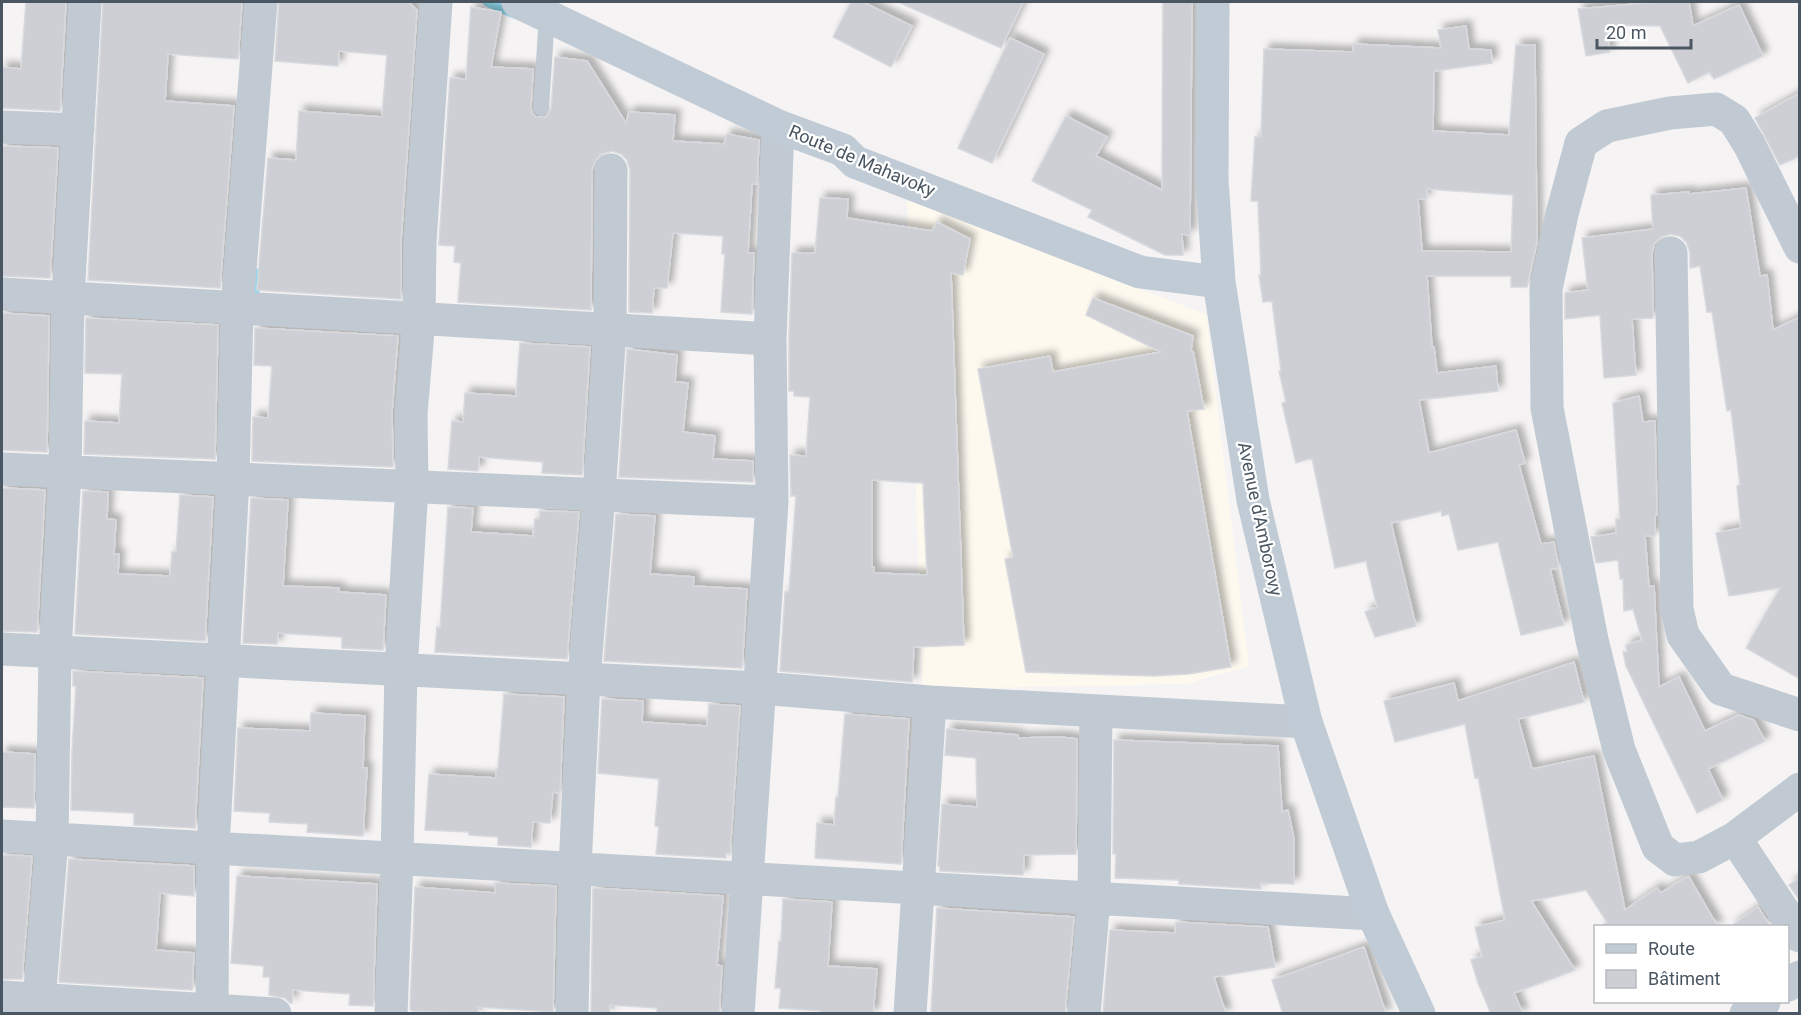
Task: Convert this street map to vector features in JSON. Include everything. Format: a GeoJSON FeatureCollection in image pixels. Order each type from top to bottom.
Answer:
{"type":"FeatureCollection","features":[{"type":"Feature","properties":{"kind":"main road","name":"Avenue d'Amborovy"},"geometry":{"type":"LineString","coordinates":[[1213,2],[1212,180],[1219,282],[1253,500],[1305,722],[1373,914],[1419,1014]]}},
{"type":"Feature","properties":{"kind":"main road","name":"Route de Mahavoky"},"geometry":{"type":"LineString","coordinates":[[537,15],[778,126],[843,150],[855,162],[1140,272],[1219,282]]}},
{"type":"Feature","properties":{"kind":"street"},"geometry":{"type":"LineString","coordinates":[[39,1006],[52,839],[55,652],[65,472],[69,298],[85,2]]}},
{"type":"Feature","properties":{"kind":"street"},"geometry":{"type":"LineString","coordinates":[[212,1012],[213,848],[233,479],[237,308],[261,2]]}},
{"type":"Feature","properties":{"kind":"street"},"geometry":{"type":"LineString","coordinates":[[391,1014],[398,858],[401,670],[412,486],[411,414],[419,319],[420,242],[436,2]]}},
{"type":"Feature","properties":{"kind":"street"},"geometry":{"type":"LineString","coordinates":[[1800,247],[1749,144],[1734,120],[1716,109],[1670,113],[1607,126],[1581,143],[1562,214],[1546,289],[1547,408],[1592,640],[1619,750],[1658,847],[1675,860],[1699,857],[1735,838],[1800,789]]}},
{"type":"Feature","properties":{"kind":"street"},"geometry":{"type":"LineString","coordinates":[[738,1014],[772,502],[770,339],[778,126]]}},
{"type":"Feature","properties":{"kind":"street"},"geometry":{"type":"LineString","coordinates":[[2,127],[78,130]]}},
{"type":"Feature","properties":{"kind":"street"},"geometry":{"type":"LineString","coordinates":[[572,1014],[575,868],[584,679],[610,330],[611,170]]}},
{"type":"Feature","properties":{"kind":"street"},"geometry":{"type":"LineString","coordinates":[[1671,253],[1677,609],[1683,635],[1721,688],[1800,715]]}},
{"type":"Feature","properties":{"kind":"street"},"geometry":{"type":"LineString","coordinates":[[2,294],[770,339]]}},
{"type":"Feature","properties":{"kind":"street"},"geometry":{"type":"LineString","coordinates":[[2,469],[772,502]]}},
{"type":"Feature","properties":{"kind":"street"},"geometry":{"type":"LineString","coordinates":[[2,650],[760,688],[930,702],[1305,722]]}},
{"type":"Feature","properties":{"kind":"street"},"geometry":{"type":"LineString","coordinates":[[910,1014],[930,702]]}},
{"type":"Feature","properties":{"kind":"street"},"geometry":{"type":"LineString","coordinates":[[1084,1014],[1094,898],[1096,712]]}},
{"type":"Feature","properties":{"kind":"street"},"geometry":{"type":"LineString","coordinates":[[2,836],[1373,914]]}},
{"type":"Feature","properties":{"kind":"street"},"geometry":{"type":"LineString","coordinates":[[1735,838],[1800,936]]}},
{"type":"Feature","properties":{"kind":"street"},"geometry":{"type":"LineString","coordinates":[[2,996],[39,1006],[275,1014]]}},
{"type":"Feature","properties":{"kind":"street"},"geometry":{"type":"LineString","coordinates":[[1746,1014],[1762,1003]]}},
{"type":"Feature","properties":{"kind":"lane"},"geometry":{"type":"LineString","coordinates":[[537,15],[544,52],[541,108]]}},
{"type":"Feature","properties":{"kind":"shaded area"},"geometry":{"type":"Polygon","coordinates":[[[907,200],[1206,314],[1249,666],[1186,684],[922,689],[907,200]]]}},
{"type":"Feature","properties":{"kind":"building"},"geometry":{"type":"Polygon","coordinates":[[[26,2],[66,2],[60,111],[2,108],[2,67],[21,69],[26,2]]]}},
{"type":"Feature","properties":{"kind":"building"},"geometry":{"type":"Polygon","coordinates":[[[103,2],[242,2],[238,59],[168,54],[165,101],[234,106],[220,288],[88,280],[103,2]]]}},
{"type":"Feature","properties":{"kind":"building"},"geometry":{"type":"Polygon","coordinates":[[[279,2],[408,2],[417,10],[401,241],[401,299],[257,290],[268,158],[296,160],[299,111],[382,117],[387,55],[339,51],[338,66],[275,61],[279,2]]]}},
{"type":"Feature","properties":{"kind":"building"},"geometry":{"type":"Polygon","coordinates":[[[851,2],[863,2],[912,26],[891,67],[833,37],[851,2]]]}},
{"type":"Feature","properties":{"kind":"building"},"geometry":{"type":"Polygon","coordinates":[[[898,2],[1023,2],[1001,48],[898,2]]]}},
{"type":"Feature","properties":{"kind":"building"},"geometry":{"type":"Polygon","coordinates":[[[1163,2],[1192,2],[1190,235],[1182,234],[1183,255],[1165,255],[1088,217],[1092,210],[1032,181],[1066,116],[1107,137],[1096,156],[1162,190],[1163,2]]]}},
{"type":"Feature","properties":{"kind":"building"},"geometry":{"type":"Polygon","coordinates":[[[1659,2],[1689,2],[1693,26],[1739,5],[1763,56],[1714,79],[1709,72],[1688,83],[1660,26],[1606,25],[1610,52],[1586,56],[1578,9],[1659,2]]]}},
{"type":"Feature","properties":{"kind":"building"},"geometry":{"type":"Polygon","coordinates":[[[471,7],[501,12],[491,67],[533,69],[531,107],[536,117],[546,117],[551,109],[555,57],[587,61],[626,123],[629,112],[675,115],[673,141],[724,144],[727,134],[759,140],[757,184],[752,184],[748,253],[754,253],[752,314],[721,312],[725,254],[722,254],[723,236],[673,233],[667,288],[654,288],[652,313],[629,312],[630,170],[627,160],[621,154],[612,151],[601,154],[592,170],[591,310],[458,302],[461,263],[454,262],[455,246],[439,245],[439,243],[450,78],[466,79],[471,7]]]}},
{"type":"Feature","properties":{"kind":"building"},"geometry":{"type":"Polygon","coordinates":[[[1466,26],[1469,49],[1491,50],[1492,63],[1434,71],[1433,131],[1509,135],[1516,45],[1535,45],[1537,242],[1527,287],[1511,287],[1511,276],[1427,276],[1432,347],[1434,347],[1437,373],[1496,366],[1498,391],[1419,400],[1429,453],[1516,430],[1525,463],[1519,465],[1541,544],[1554,542],[1559,568],[1550,569],[1564,625],[1521,635],[1498,542],[1458,550],[1449,514],[1442,516],[1441,511],[1391,523],[1416,626],[1375,637],[1365,612],[1377,607],[1366,561],[1335,568],[1312,458],[1296,463],[1282,403],[1286,402],[1279,371],[1281,371],[1272,301],[1263,302],[1259,275],[1261,275],[1258,201],[1251,201],[1255,137],[1261,137],[1264,49],[1353,52],[1353,44],[1441,48],[1438,30],[1466,26]],[[1427,189],[1426,199],[1418,199],[1422,251],[1511,252],[1513,195],[1427,189]]]}},
{"type":"Feature","properties":{"kind":"building"},"geometry":{"type":"Polygon","coordinates":[[[1010,38],[1044,54],[992,163],[958,148],[1010,38]]]}},
{"type":"Feature","properties":{"kind":"building"},"geometry":{"type":"Polygon","coordinates":[[[1800,93],[1800,156],[1780,165],[1755,118],[1800,93]]]}},
{"type":"Feature","properties":{"kind":"building"},"geometry":{"type":"Polygon","coordinates":[[[2,146],[58,148],[50,278],[2,276],[2,146]]]}},
{"type":"Feature","properties":{"kind":"building"},"geometry":{"type":"Polygon","coordinates":[[[1746,188],[1760,276],[1767,275],[1773,330],[1800,317],[1800,679],[1746,648],[1780,588],[1729,596],[1716,533],[1741,528],[1737,486],[1740,485],[1731,410],[1727,411],[1712,312],[1707,312],[1700,266],[1690,268],[1687,243],[1680,236],[1670,234],[1661,237],[1654,244],[1652,253],[1653,318],[1632,319],[1636,375],[1604,378],[1600,315],[1565,319],[1565,293],[1588,290],[1582,238],[1653,229],[1651,195],[1746,188]]]}},
{"type":"Feature","properties":{"kind":"building"},"geometry":{"type":"Polygon","coordinates":[[[820,198],[848,199],[847,218],[932,231],[937,222],[970,239],[963,275],[951,273],[964,645],[914,647],[912,682],[780,671],[785,592],[789,592],[796,496],[791,496],[790,455],[806,456],[810,397],[794,396],[794,391],[789,391],[792,253],[815,253],[820,198]],[[872,480],[872,567],[874,567],[874,573],[927,575],[923,483],[872,480]]]}},
{"type":"Feature","properties":{"kind":"building"},"geometry":{"type":"Polygon","coordinates":[[[1093,298],[1193,336],[1191,351],[1193,351],[1204,409],[1187,411],[1231,667],[1188,674],[1153,676],[1026,672],[1005,559],[1013,557],[978,369],[1050,356],[1053,372],[1161,352],[1086,315],[1093,298]]]}},
{"type":"Feature","properties":{"kind":"building"},"geometry":{"type":"Polygon","coordinates":[[[2,313],[49,316],[47,452],[2,450],[2,313]]]}},
{"type":"Feature","properties":{"kind":"building"},"geometry":{"type":"Polygon","coordinates":[[[86,318],[218,325],[215,459],[84,454],[85,421],[119,423],[122,374],[85,373],[86,318]]]}},
{"type":"Feature","properties":{"kind":"building"},"geometry":{"type":"Polygon","coordinates":[[[255,328],[398,336],[392,412],[393,467],[252,461],[253,417],[268,418],[272,366],[254,365],[255,328]]]}},
{"type":"Feature","properties":{"kind":"building"},"geometry":{"type":"Polygon","coordinates":[[[520,343],[590,347],[582,475],[542,473],[543,462],[479,457],[478,471],[448,469],[452,421],[463,422],[465,393],[516,396],[520,343]]]}},
{"type":"Feature","properties":{"kind":"building"},"geometry":{"type":"Polygon","coordinates":[[[627,349],[677,355],[675,382],[688,383],[683,432],[715,436],[713,459],[753,461],[753,482],[619,477],[627,349]]]}},
{"type":"Feature","properties":{"kind":"building"},"geometry":{"type":"Polygon","coordinates":[[[1639,396],[1643,422],[1655,421],[1657,515],[1655,515],[1655,536],[1645,536],[1649,587],[1654,586],[1659,687],[1679,677],[1705,731],[1739,715],[1754,720],[1765,741],[1708,769],[1723,800],[1697,813],[1626,666],[1623,652],[1627,652],[1626,645],[1642,640],[1633,609],[1624,611],[1623,579],[1620,579],[1618,560],[1596,563],[1591,537],[1616,533],[1616,519],[1620,519],[1613,403],[1639,396]]]}},
{"type":"Feature","properties":{"kind":"building"},"geometry":{"type":"Polygon","coordinates":[[[2,488],[45,490],[37,632],[2,631],[2,488]]]}},
{"type":"Feature","properties":{"kind":"building"},"geometry":{"type":"Polygon","coordinates":[[[83,491],[108,492],[107,519],[116,520],[114,554],[119,554],[118,574],[170,576],[172,552],[176,552],[180,495],[213,497],[205,641],[75,634],[83,491]]]}},
{"type":"Feature","properties":{"kind":"building"},"geometry":{"type":"Polygon","coordinates":[[[251,498],[288,500],[283,586],[339,588],[338,592],[386,595],[383,650],[342,648],[342,637],[278,633],[277,644],[243,643],[251,498]]]}},
{"type":"Feature","properties":{"kind":"building"},"geometry":{"type":"Polygon","coordinates":[[[448,507],[473,508],[471,532],[533,536],[535,519],[539,519],[540,511],[579,512],[567,659],[435,652],[437,627],[440,628],[448,507]]]}},
{"type":"Feature","properties":{"kind":"building"},"geometry":{"type":"Polygon","coordinates":[[[616,514],[655,516],[650,574],[694,577],[693,586],[747,589],[742,668],[604,661],[616,514]]]}},
{"type":"Feature","properties":{"kind":"building"},"geometry":{"type":"Polygon","coordinates":[[[1574,662],[1584,702],[1518,719],[1532,769],[1594,756],[1625,910],[1657,888],[1661,893],[1689,877],[1717,925],[1603,925],[1607,922],[1586,890],[1531,901],[1575,970],[1514,993],[1523,1014],[1491,1014],[1471,960],[1482,956],[1475,927],[1505,920],[1478,777],[1475,778],[1465,724],[1395,742],[1384,701],[1454,683],[1458,701],[1574,662]]]}},
{"type":"Feature","properties":{"kind":"building"},"geometry":{"type":"Polygon","coordinates":[[[73,671],[203,678],[195,828],[134,825],[134,813],[71,810],[76,686],[73,686],[73,671]]]}},
{"type":"Feature","properties":{"kind":"building"},"geometry":{"type":"Polygon","coordinates":[[[504,694],[564,697],[560,793],[553,792],[550,823],[533,822],[531,847],[498,845],[498,837],[469,835],[469,832],[425,830],[429,774],[496,778],[504,694]]]}},
{"type":"Feature","properties":{"kind":"building"},"geometry":{"type":"Polygon","coordinates":[[[602,699],[643,701],[642,722],[707,726],[709,704],[740,706],[730,854],[726,853],[726,858],[656,854],[659,827],[655,826],[659,779],[598,773],[602,699]]]}},
{"type":"Feature","properties":{"kind":"building"},"geometry":{"type":"Polygon","coordinates":[[[311,713],[365,716],[363,768],[367,768],[363,836],[307,832],[308,824],[269,822],[270,813],[234,811],[238,728],[310,731],[311,713]]]}},
{"type":"Feature","properties":{"kind":"building"},"geometry":{"type":"Polygon","coordinates":[[[845,714],[909,719],[901,864],[815,858],[817,823],[834,825],[845,714]]]}},
{"type":"Feature","properties":{"kind":"building"},"geometry":{"type":"Polygon","coordinates":[[[947,729],[1018,735],[1018,738],[1077,739],[1076,854],[1024,855],[1023,875],[940,871],[940,866],[938,866],[942,804],[977,807],[976,758],[945,755],[947,729]]]}},
{"type":"Feature","properties":{"kind":"building"},"geometry":{"type":"Polygon","coordinates":[[[1114,740],[1278,746],[1282,812],[1288,810],[1294,839],[1294,884],[1260,883],[1261,889],[1179,884],[1179,880],[1115,878],[1116,854],[1113,854],[1114,740]]]}},
{"type":"Feature","properties":{"kind":"building"},"geometry":{"type":"Polygon","coordinates":[[[2,752],[35,754],[34,808],[2,807],[2,752]]]}},
{"type":"Feature","properties":{"kind":"building"},"geometry":{"type":"Polygon","coordinates":[[[2,855],[32,856],[22,979],[2,979],[2,855]]]}},
{"type":"Feature","properties":{"kind":"building"},"geometry":{"type":"Polygon","coordinates":[[[69,859],[194,866],[194,896],[160,893],[156,950],[194,953],[192,990],[59,982],[69,859]]]}},
{"type":"Feature","properties":{"kind":"building"},"geometry":{"type":"Polygon","coordinates":[[[237,876],[377,884],[373,1006],[349,1005],[350,994],[293,990],[292,1003],[290,1003],[285,998],[269,995],[270,977],[263,977],[264,966],[231,963],[237,876]]]}},
{"type":"Feature","properties":{"kind":"building"},"geometry":{"type":"Polygon","coordinates":[[[1800,878],[1800,901],[1789,885],[1800,878]]]}},
{"type":"Feature","properties":{"kind":"building"},"geometry":{"type":"Polygon","coordinates":[[[495,883],[556,886],[553,1012],[478,1007],[478,1014],[412,1011],[410,1009],[415,887],[495,893],[495,883]]]}},
{"type":"Feature","properties":{"kind":"building"},"geometry":{"type":"Polygon","coordinates":[[[593,888],[723,896],[717,965],[722,966],[719,1014],[657,1014],[657,1008],[610,1005],[609,1013],[591,1012],[593,888]]]}},
{"type":"Feature","properties":{"kind":"building"},"geometry":{"type":"Polygon","coordinates":[[[783,899],[832,902],[828,966],[877,969],[873,1014],[821,1014],[821,1011],[779,1008],[781,988],[775,988],[783,899]]]}},
{"type":"Feature","properties":{"kind":"building"},"geometry":{"type":"Polygon","coordinates":[[[1758,907],[1770,925],[1733,925],[1758,907]]]}},
{"type":"Feature","properties":{"kind":"building"},"geometry":{"type":"Polygon","coordinates":[[[937,908],[1074,917],[1065,1014],[931,1014],[937,908]]]}},
{"type":"Feature","properties":{"kind":"building"},"geometry":{"type":"Polygon","coordinates":[[[1176,922],[1268,927],[1275,967],[1214,977],[1226,1014],[1103,1014],[1110,930],[1175,933],[1176,922]]]}},
{"type":"Feature","properties":{"kind":"building"},"geometry":{"type":"Polygon","coordinates":[[[1364,947],[1386,1014],[1283,1014],[1272,980],[1364,947]]]}},
{"type":"Feature","properties":{"kind":"waterway"},"geometry":{"type":"LineString","coordinates":[[487,2],[514,14]]}},
{"type":"Feature","properties":{"kind":"waterway"},"geometry":{"type":"LineString","coordinates":[[254,304],[256,273]]}}]}
